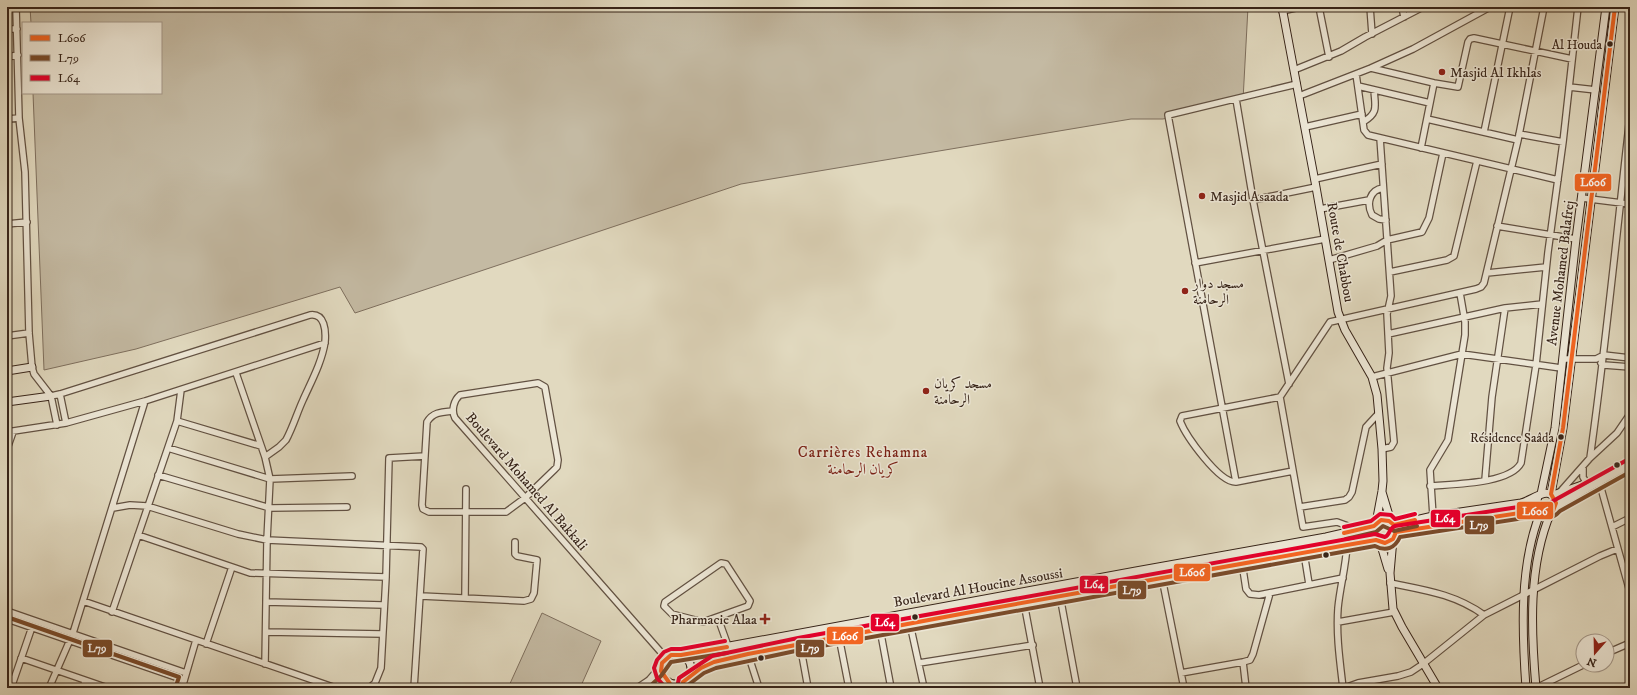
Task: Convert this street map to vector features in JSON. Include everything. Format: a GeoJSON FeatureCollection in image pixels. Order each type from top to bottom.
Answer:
{"type":"FeatureCollection","features":[{"type":"Feature","properties":{"kind":"street"},"geometry":{"type":"LineString","coordinates":[[16,7],[19,118],[25,172],[29,333],[32,367],[34,374],[51,396],[57,424]]}},
{"type":"Feature","properties":{"kind":"street","name":"Route de Chabbou"},"geometry":{"type":"LineString","coordinates":[[1300,7],[1282,9],[1340,319],[1372,377],[1377,395],[1382,449],[1382,492],[1375,524]]}},
{"type":"Feature","properties":{"kind":"street"},"geometry":{"type":"LineString","coordinates":[[1319,7],[1329,57]]}},
{"type":"Feature","properties":{"kind":"street"},"geometry":{"type":"LineString","coordinates":[[1370,7],[1372,34]]}},
{"type":"Feature","properties":{"kind":"street"},"geometry":{"type":"LineString","coordinates":[[1402,7],[1404,17]]}},
{"type":"Feature","properties":{"kind":"street"},"geometry":{"type":"LineString","coordinates":[[1294,70],[1329,57],[1423,7]]}},
{"type":"Feature","properties":{"kind":"street"},"geometry":{"type":"LineString","coordinates":[[1299,96],[1371,68],[1412,49],[1490,7]]}},
{"type":"Feature","properties":{"kind":"street"},"geometry":{"type":"LineString","coordinates":[[1484,132],[1510,7]]}},
{"type":"Feature","properties":{"kind":"street"},"geometry":{"type":"LineString","coordinates":[[1293,471],[1236,482],[1227,480],[1217,471],[1195,445],[1180,421],[1182,416],[1280,397],[1332,321],[1481,287],[1487,273],[1518,140],[1544,7]]}},
{"type":"Feature","properties":{"kind":"street"},"geometry":{"type":"LineString","coordinates":[[1430,486],[1485,480],[1510,474],[1515,471],[1521,463],[1536,365],[1546,267],[1563,142],[1578,7]]}},
{"type":"Feature","properties":{"kind":"street","name":"Avenue Mohamed Balafrej"},"geometry":{"type":"LineString","coordinates":[[1540,495],[1553,441],[1576,238],[1606,7]]}},
{"type":"Feature","properties":{"kind":"street","name":"Avenue Mohamed Balafrej"},"geometry":{"type":"LineString","coordinates":[[1552,494],[1561,444],[1572,359],[1615,7]]}},
{"type":"Feature","properties":{"kind":"street"},"geometry":{"type":"LineString","coordinates":[[7,29],[17,29]]}},
{"type":"Feature","properties":{"kind":"street"},"geometry":{"type":"LineString","coordinates":[[1371,68],[1456,87],[1459,86],[1470,39],[1474,38],[1572,59]]}},
{"type":"Feature","properties":{"kind":"street"},"geometry":{"type":"LineString","coordinates":[[7,57],[18,55]]}},
{"type":"Feature","properties":{"kind":"street"},"geometry":{"type":"LineString","coordinates":[[1356,74],[1366,133],[1380,138],[1558,180]]}},
{"type":"Feature","properties":{"kind":"street"},"geometry":{"type":"LineString","coordinates":[[1421,148],[1434,83]]}},
{"type":"Feature","properties":{"kind":"street"},"geometry":{"type":"LineString","coordinates":[[1236,482],[1168,115],[1297,84]]}},
{"type":"Feature","properties":{"kind":"street"},"geometry":{"type":"LineString","coordinates":[[1358,86],[1430,103]]}},
{"type":"Feature","properties":{"kind":"street"},"geometry":{"type":"LineString","coordinates":[[1569,87],[1596,90]]}},
{"type":"Feature","properties":{"kind":"street"},"geometry":{"type":"LineString","coordinates":[[1363,122],[1371,117],[1375,111],[1374,90]]}},
{"type":"Feature","properties":{"kind":"street"},"geometry":{"type":"LineString","coordinates":[[1236,99],[1262,251],[1289,384]]}},
{"type":"Feature","properties":{"kind":"street"},"geometry":{"type":"LineString","coordinates":[[1305,127],[1362,114]]}},
{"type":"Feature","properties":{"kind":"street"},"geometry":{"type":"LineString","coordinates":[[1590,458],[1604,364],[1630,116]]}},
{"type":"Feature","properties":{"kind":"street"},"geometry":{"type":"LineString","coordinates":[[7,119],[19,118]]}},
{"type":"Feature","properties":{"kind":"street"},"geometry":{"type":"LineString","coordinates":[[1427,119],[1518,140]]}},
{"type":"Feature","properties":{"kind":"street"},"geometry":{"type":"LineString","coordinates":[[1519,134],[1563,142]]}},
{"type":"Feature","properties":{"kind":"street"},"geometry":{"type":"LineString","coordinates":[[1380,138],[1390,272],[1391,296],[1388,309],[1388,373],[1394,444],[1391,447],[1382,449]]}},
{"type":"Feature","properties":{"kind":"street"},"geometry":{"type":"LineString","coordinates":[[1329,260],[1377,246],[1387,240],[1419,233],[1425,228],[1431,210],[1443,153]]}},
{"type":"Feature","properties":{"kind":"street"},"geometry":{"type":"LineString","coordinates":[[1390,272],[1447,260],[1454,256],[1477,161]]}},
{"type":"Feature","properties":{"kind":"street"},"geometry":{"type":"LineString","coordinates":[[1314,179],[1382,164]]}},
{"type":"Feature","properties":{"kind":"street"},"geometry":{"type":"LineString","coordinates":[[1253,200],[1316,187]]}},
{"type":"Feature","properties":{"kind":"street"},"geometry":{"type":"LineString","coordinates":[[1383,188],[1374,192],[1369,200],[1372,215],[1379,219],[1386,220]]}},
{"type":"Feature","properties":{"kind":"street"},"geometry":{"type":"LineString","coordinates":[[1582,198],[1630,204]]}},
{"type":"Feature","properties":{"kind":"street"},"geometry":{"type":"LineString","coordinates":[[1320,209],[1369,200]]}},
{"type":"Feature","properties":{"kind":"street"},"geometry":{"type":"LineString","coordinates":[[7,224],[26,222]]}},
{"type":"Feature","properties":{"kind":"street"},"geometry":{"type":"LineString","coordinates":[[1497,226],[1576,238]]}},
{"type":"Feature","properties":{"kind":"street"},"geometry":{"type":"LineString","coordinates":[[1195,263],[1325,239]]}},
{"type":"Feature","properties":{"kind":"street"},"geometry":{"type":"LineString","coordinates":[[1487,273],[1546,267]]}},
{"type":"Feature","properties":{"kind":"street"},"geometry":{"type":"LineString","coordinates":[[1433,516],[1429,474],[1431,466],[1445,448],[1448,440],[1465,334],[1460,293]]}},
{"type":"Feature","properties":{"kind":"street"},"geometry":{"type":"LineString","coordinates":[[1388,334],[1505,308],[1542,304]]}},
{"type":"Feature","properties":{"kind":"street"},"geometry":{"type":"LineString","coordinates":[[1485,480],[1490,414],[1505,308]]}},
{"type":"Feature","properties":{"kind":"street"},"geometry":{"type":"LineString","coordinates":[[7,402],[60,394],[310,315],[315,315],[320,317],[324,328],[324,343],[317,366],[289,433],[279,447],[265,458]]}},
{"type":"Feature","properties":{"kind":"street"},"geometry":{"type":"LineString","coordinates":[[7,336],[29,333]]}},
{"type":"Feature","properties":{"kind":"street"},"geometry":{"type":"LineString","coordinates":[[7,449],[10,432],[66,423],[146,401],[236,373],[324,343]]}},
{"type":"Feature","properties":{"kind":"street"},"geometry":{"type":"LineString","coordinates":[[1372,377],[1462,354],[1499,358],[1561,368]]}},
{"type":"Feature","properties":{"kind":"street"},"geometry":{"type":"LineString","coordinates":[[1562,359],[1596,359],[1604,355],[1630,358]]}},
{"type":"Feature","properties":{"kind":"street"},"geometry":{"type":"LineString","coordinates":[[1596,359],[1604,364],[1630,368]]}},
{"type":"Feature","properties":{"kind":"street"},"geometry":{"type":"LineString","coordinates":[[7,371],[32,367]]}},
{"type":"Feature","properties":{"kind":"street"},"geometry":{"type":"LineString","coordinates":[[236,373],[262,446],[270,479],[270,508],[267,540],[265,664]]}},
{"type":"Feature","properties":{"kind":"street","name":"Boulevard Mohamed Al Bakkali"},"geometry":{"type":"LineString","coordinates":[[525,498],[554,470],[558,464],[545,387],[538,383],[460,395],[456,399],[453,411],[455,418],[525,498],[666,658]]}},
{"type":"Feature","properties":{"kind":"street"},"geometry":{"type":"LineString","coordinates":[[112,612],[147,506],[178,421],[181,390]]}},
{"type":"Feature","properties":{"kind":"street"},"geometry":{"type":"LineString","coordinates":[[60,394],[66,423]]}},
{"type":"Feature","properties":{"kind":"street"},"geometry":{"type":"LineString","coordinates":[[1280,397],[1304,528],[1337,522],[1359,530]]}},
{"type":"Feature","properties":{"kind":"street"},"geometry":{"type":"LineString","coordinates":[[49,688],[73,633],[146,401]]}},
{"type":"Feature","properties":{"kind":"street"},"geometry":{"type":"LineString","coordinates":[[453,411],[436,413],[429,418],[426,426],[422,505],[424,509],[429,512],[506,512],[525,498]]}},
{"type":"Feature","properties":{"kind":"street"},"geometry":{"type":"LineString","coordinates":[[1300,507],[1345,500],[1349,497],[1352,492],[1362,436],[1366,427],[1378,414]]}},
{"type":"Feature","properties":{"kind":"street"},"geometry":{"type":"LineString","coordinates":[[1560,492],[1583,468],[1590,458],[1617,433],[1630,414]]}},
{"type":"Feature","properties":{"kind":"street"},"geometry":{"type":"LineString","coordinates":[[178,421],[262,446]]}},
{"type":"Feature","properties":{"kind":"street"},"geometry":{"type":"LineString","coordinates":[[168,448],[270,479],[352,476]]}},
{"type":"Feature","properties":{"kind":"street"},"geometry":{"type":"LineString","coordinates":[[369,688],[375,683],[379,674],[386,577],[389,458],[425,456]]}},
{"type":"Feature","properties":{"kind":"street"},"geometry":{"type":"LineString","coordinates":[[1390,573],[1378,541],[1372,532],[1375,524],[1383,520],[1392,524],[1433,516],[1521,503],[1546,493],[1552,494],[1593,483],[1630,465]]}},
{"type":"Feature","properties":{"kind":"street"},"geometry":{"type":"LineString","coordinates":[[1583,468],[1583,478],[1593,483],[1612,527],[1617,549],[1627,569],[1630,592]]}},
{"type":"Feature","properties":{"kind":"street"},"geometry":{"type":"LineString","coordinates":[[158,475],[270,508],[347,507]]}},
{"type":"Feature","properties":{"kind":"street"},"geometry":{"type":"LineString","coordinates":[[1575,669],[1536,688],[1532,615],[1536,569],[1540,546],[1551,512],[1556,506],[1586,490],[1593,483]]}},
{"type":"Feature","properties":{"kind":"street"},"geometry":{"type":"LineString","coordinates":[[465,598],[466,489]]}},
{"type":"Feature","properties":{"kind":"street","name":"Route de Chabbou"},"geometry":{"type":"LineString","coordinates":[[1382,492],[1392,524]]}},
{"type":"Feature","properties":{"kind":"street"},"geometry":{"type":"LineString","coordinates":[[1552,494],[1556,499],[1556,506]]}},
{"type":"Feature","properties":{"kind":"street"},"geometry":{"type":"LineString","coordinates":[[1540,495],[1536,503],[1540,510],[1546,513],[1551,512]]}},
{"type":"Feature","properties":{"kind":"street"},"geometry":{"type":"LineString","coordinates":[[113,508],[130,505],[147,506],[238,534],[267,540],[422,547],[421,596],[414,688]]}},
{"type":"Feature","properties":{"kind":"street"},"geometry":{"type":"LineString","coordinates":[[1378,541],[1387,543],[1394,536],[1540,510]]}},
{"type":"Feature","properties":{"kind":"street"},"geometry":{"type":"LineString","coordinates":[[1526,688],[1524,594],[1531,541],[1540,510]]}},
{"type":"Feature","properties":{"kind":"street"},"geometry":{"type":"LineString","coordinates":[[1612,527],[1630,518]]}},
{"type":"Feature","properties":{"kind":"street","name":"Boulevard Al Houcine Assoussi"},"geometry":{"type":"LineString","coordinates":[[681,655],[1253,549],[1326,537],[1359,530],[1375,524]]}},
{"type":"Feature","properties":{"kind":"street"},"geometry":{"type":"LineString","coordinates":[[1392,524],[1394,536],[1390,583],[1394,612],[1438,688]]}},
{"type":"Feature","properties":{"kind":"street"},"geometry":{"type":"LineString","coordinates":[[138,535],[250,572],[267,574],[386,577]]}},
{"type":"Feature","properties":{"kind":"street","name":"Boulevard Al Houcine Assoussi"},"geometry":{"type":"LineString","coordinates":[[685,683],[701,668],[714,662],[748,654],[1242,563],[1378,541]]}},
{"type":"Feature","properties":{"kind":"street"},"geometry":{"type":"LineString","coordinates":[[421,596],[528,601],[531,599],[534,592],[537,560],[517,556],[515,554],[515,542]]}},
{"type":"Feature","properties":{"kind":"street"},"geometry":{"type":"LineString","coordinates":[[1347,545],[1338,622],[1344,688],[1403,675],[1423,664],[1484,615],[1600,556],[1617,549]]}},
{"type":"Feature","properties":{"kind":"street"},"geometry":{"type":"LineString","coordinates":[[1304,553],[1309,584]]}},
{"type":"Feature","properties":{"kind":"street"},"geometry":{"type":"LineString","coordinates":[[721,563],[724,563],[750,601],[750,604],[718,618],[706,622],[700,622],[672,614],[667,611],[663,604],[721,563]]}},
{"type":"Feature","properties":{"kind":"street"},"geometry":{"type":"LineString","coordinates":[[1242,563],[1246,589],[1249,593],[1256,595],[1343,578]]}},
{"type":"Feature","properties":{"kind":"street"},"geometry":{"type":"LineString","coordinates":[[206,644],[232,567]]}},
{"type":"Feature","properties":{"kind":"street"},"geometry":{"type":"LineString","coordinates":[[1162,578],[1184,688]]}},
{"type":"Feature","properties":{"kind":"street"},"geometry":{"type":"LineString","coordinates":[[1390,583],[1444,595],[1463,602],[1484,615]]}},
{"type":"Feature","properties":{"kind":"street"},"geometry":{"type":"LineString","coordinates":[[1181,673],[1248,661],[1252,657],[1270,593]]}},
{"type":"Feature","properties":{"kind":"street"},"geometry":{"type":"LineString","coordinates":[[1060,596],[1077,688]]}},
{"type":"Feature","properties":{"kind":"street"},"geometry":{"type":"LineString","coordinates":[[83,602],[336,688]]}},
{"type":"Feature","properties":{"kind":"street"},"geometry":{"type":"LineString","coordinates":[[266,602],[383,605]]}},
{"type":"Feature","properties":{"kind":"street"},"geometry":{"type":"LineString","coordinates":[[1024,603],[1040,688]]}},
{"type":"Feature","properties":{"kind":"street"},"geometry":{"type":"LineString","coordinates":[[7,611],[186,673]]}},
{"type":"Feature","properties":{"kind":"street"},"geometry":{"type":"LineString","coordinates":[[1338,622],[1394,612]]}},
{"type":"Feature","properties":{"kind":"street"},"geometry":{"type":"LineString","coordinates":[[718,618],[728,646]]}},
{"type":"Feature","properties":{"kind":"street"},"geometry":{"type":"LineString","coordinates":[[7,619],[184,680]]}},
{"type":"Feature","properties":{"kind":"street"},"geometry":{"type":"LineString","coordinates":[[910,624],[924,688]]}},
{"type":"Feature","properties":{"kind":"street"},"geometry":{"type":"LineString","coordinates":[[11,688],[32,627]]}},
{"type":"Feature","properties":{"kind":"street"},"geometry":{"type":"LineString","coordinates":[[880,629],[891,688]]}},
{"type":"Feature","properties":{"kind":"street"},"geometry":{"type":"LineString","coordinates":[[266,632],[382,634]]}},
{"type":"Feature","properties":{"kind":"street"},"geometry":{"type":"LineString","coordinates":[[798,633],[808,688]]}},
{"type":"Feature","properties":{"kind":"street"},"geometry":{"type":"LineString","coordinates":[[839,637],[849,688]]}},
{"type":"Feature","properties":{"kind":"street"},"geometry":{"type":"LineString","coordinates":[[182,688],[196,640]]}},
{"type":"Feature","properties":{"kind":"street"},"geometry":{"type":"LineString","coordinates":[[1615,650],[1630,643]]}},
{"type":"Feature","properties":{"kind":"street"},"geometry":{"type":"LineString","coordinates":[[919,663],[1033,646]]}},
{"type":"Feature","properties":{"kind":"street"},"geometry":{"type":"LineString","coordinates":[[637,688],[649,680],[666,658],[675,654],[681,655],[687,659],[690,664],[691,672],[685,683],[670,684],[649,680]]}},
{"type":"Feature","properties":{"kind":"street"},"geometry":{"type":"LineString","coordinates":[[748,654],[759,688]]}},
{"type":"Feature","properties":{"kind":"street"},"geometry":{"type":"LineString","coordinates":[[21,658],[108,688]]}},
{"type":"Feature","properties":{"kind":"street"},"geometry":{"type":"LineString","coordinates":[[1243,662],[1246,688]]}},
{"type":"Feature","properties":{"kind":"street"},"geometry":{"type":"LineString","coordinates":[[661,666],[661,673],[670,684]]}},
{"type":"Feature","properties":{"kind":"street"},"geometry":{"type":"LineString","coordinates":[[83,688],[85,681]]}},
{"type":"Feature","properties":{"kind":"shaded area"},"geometry":{"type":"Polygon","coordinates":[[[30,7],[1248,7],[1243,100],[1163,119],[1131,119],[741,184],[355,313],[340,287],[136,349],[44,370],[33,94],[162,94],[162,22],[31,22],[30,7]]]}},
{"type":"Feature","properties":{"kind":"shaded area"},"geometry":{"type":"Polygon","coordinates":[[[542,613],[601,641],[580,688],[508,688],[542,613]]]}},
{"type":"Feature","properties":{"kind":"transit line","name":"L606"},"geometry":{"type":"LineString","coordinates":[[683,688],[683,682],[701,668],[714,662],[748,654],[966,613],[1347,545],[1376,540],[1385,543],[1393,539],[1396,532],[1539,510],[1546,513],[1553,511],[1556,503],[1551,494],[1563,428],[1615,7]]}},
{"type":"Feature","properties":{"kind":"transit line","name":"L64"},"geometry":{"type":"LineString","coordinates":[[677,688],[679,678],[712,656],[798,638],[1375,534],[1385,537],[1395,526],[1538,504],[1547,507],[1553,501],[1627,460]]}},
{"type":"Feature","properties":{"kind":"transit line","name":"L79"},"geometry":{"type":"LineString","coordinates":[[684,688],[704,673],[716,668],[800,650],[1375,546],[1386,549],[1396,544],[1400,537],[1538,516],[1550,518],[1630,472]]}},
{"type":"Feature","properties":{"kind":"transit line","name":"L64"},"geometry":{"type":"LineString","coordinates":[[1344,527],[1371,521],[1380,514],[1391,515],[1395,519],[1415,514]]}},
{"type":"Feature","properties":{"kind":"transit line","name":"L606"},"geometry":{"type":"LineString","coordinates":[[1344,533],[1374,526],[1381,520],[1389,521],[1394,525],[1415,520]]}},
{"type":"Feature","properties":{"kind":"transit line","name":"L79"},"geometry":{"type":"LineString","coordinates":[[1346,539],[1376,532],[1383,526],[1394,531],[1417,526]]}},
{"type":"Feature","properties":{"kind":"transit line","name":"L79"},"geometry":{"type":"LineString","coordinates":[[7,617],[179,677],[176,686]]}},
{"type":"Feature","properties":{"kind":"transit line","name":"L64"},"geometry":{"type":"LineString","coordinates":[[666,688],[657,678],[654,668],[657,660],[664,652],[671,649],[681,649],[725,641]]}},
{"type":"Feature","properties":{"kind":"transit line","name":"L606"},"geometry":{"type":"LineString","coordinates":[[673,688],[661,671],[662,663],[671,655],[681,655],[727,647]]}},
{"type":"Feature","properties":{"kind":"transit line","name":"L79"},"geometry":{"type":"LineString","coordinates":[[648,688],[661,676],[671,662],[727,653]]}},
{"type":"Feature","properties":{"kind":"place","name":"Al Houda"},"geometry":{"type":"Point","coordinates":[1610,44]}},
{"type":"Feature","properties":{"kind":"place","name":"Masjid Al Ikhlas"},"geometry":{"type":"Point","coordinates":[1442,72]}},
{"type":"Feature","properties":{"kind":"place","name":"Masjid Asaada"},"geometry":{"type":"Point","coordinates":[1202,196]}},
{"type":"Feature","properties":{"kind":"place","name":"مسجد دوار الرحامنة"},"geometry":{"type":"Point","coordinates":[1185,291]}},
{"type":"Feature","properties":{"kind":"place","name":"مسجد كريان الرحامنة"},"geometry":{"type":"Point","coordinates":[926,391]}},
{"type":"Feature","properties":{"kind":"place","name":"Résidence Saâda"},"geometry":{"type":"Point","coordinates":[1561,437]}},
{"type":"Feature","properties":{"kind":"place","name":"Pharmacie Alaa"},"geometry":{"type":"Point","coordinates":[765,619]}},
{"type":"Feature","properties":{"kind":"district","name":"Carrières Rehamna كريان الرحامنة"},"geometry":{"type":"Point","coordinates":[863,460]}}]}
